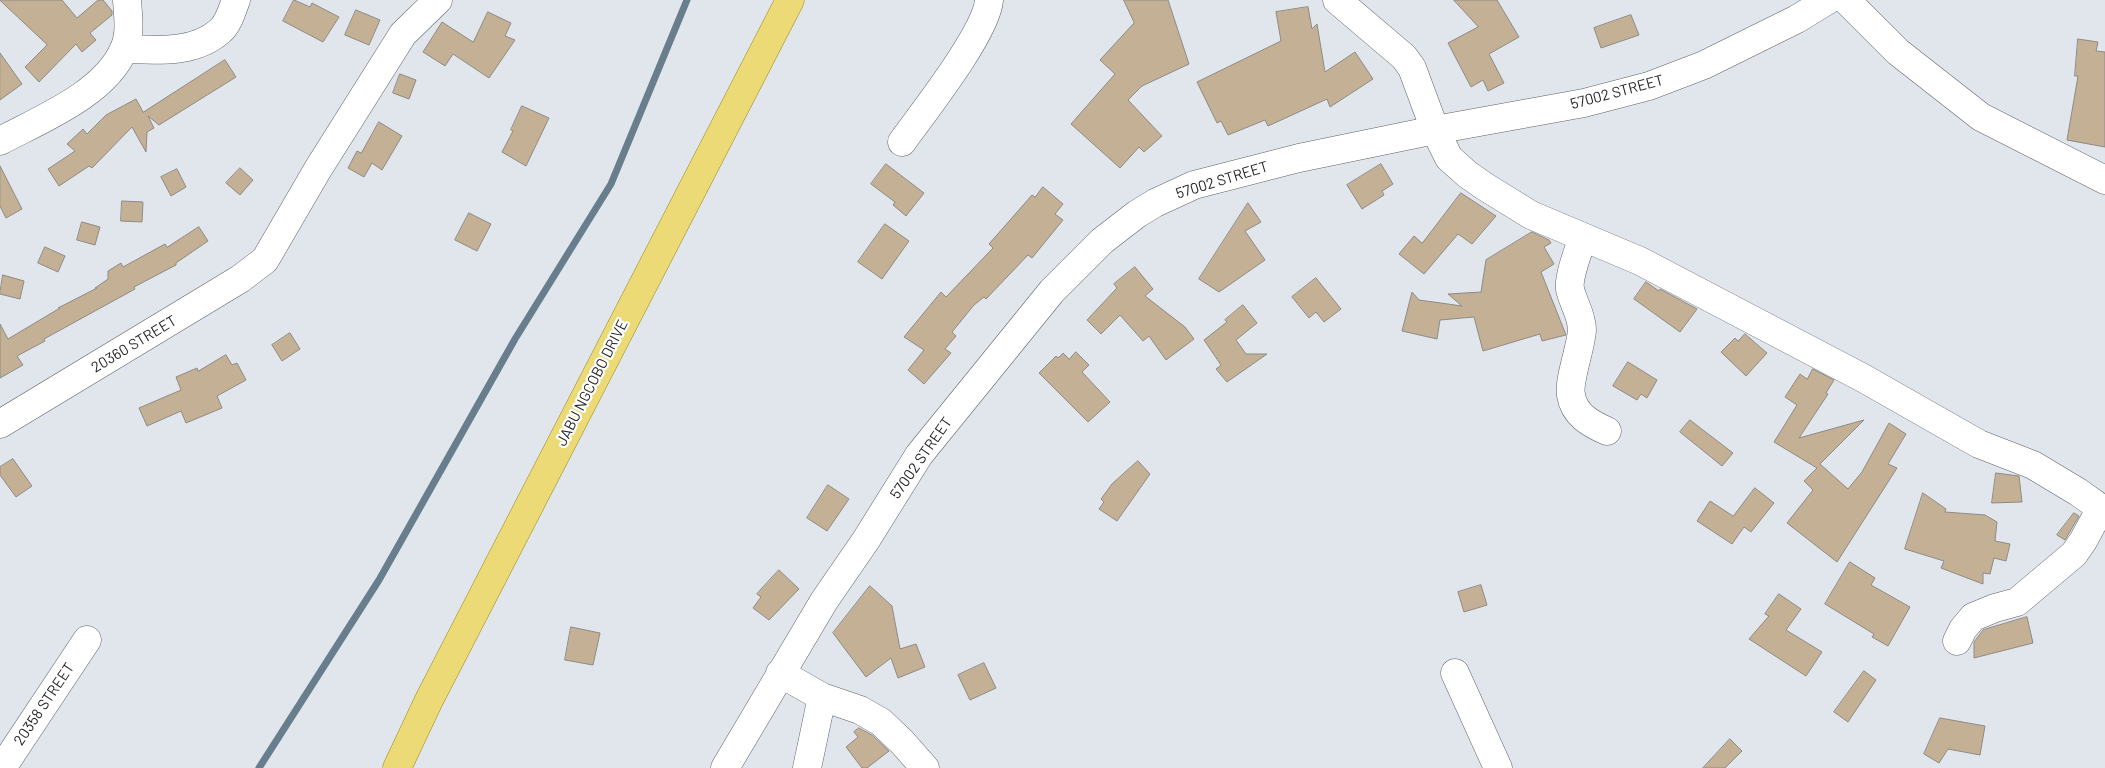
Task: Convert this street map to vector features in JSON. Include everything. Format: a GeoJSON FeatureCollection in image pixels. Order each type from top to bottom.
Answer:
{"type":"FeatureCollection","features":[{"type":"Feature","properties":{"kind":"main road","name":"JABU NGCOBO DRIVE"},"geometry":{"type":"LineString","coordinates":[[397,768],[438,682],[790,0]]}},
{"type":"Feature","properties":{"kind":"street"},"geometry":{"type":"LineString","coordinates":[[0,141],[93,88],[111,70],[124,49],[129,27],[127,0]]}},
{"type":"Feature","properties":{"kind":"street"},"geometry":{"type":"LineString","coordinates":[[124,49],[168,50],[190,46],[207,39],[222,30],[236,0]]}},
{"type":"Feature","properties":{"kind":"street","name":"20360 STREET"},"geometry":{"type":"LineString","coordinates":[[0,424],[240,279],[265,260],[318,169],[403,34],[438,0]]}},
{"type":"Feature","properties":{"kind":"street"},"geometry":{"type":"LineString","coordinates":[[902,142],[948,79],[970,44],[982,22],[989,0]]}},
{"type":"Feature","properties":{"kind":"street"},"geometry":{"type":"LineString","coordinates":[[1337,0],[1404,57],[1412,68],[1435,130],[1449,158],[1466,174],[1531,215],[1640,260],[1864,378],[1979,444],[2033,465],[2078,492],[2103,510],[2074,554],[2017,602],[1972,617],[1957,641]]}},
{"type":"Feature","properties":{"kind":"street","name":"57002 STREET"},"geometry":{"type":"LineString","coordinates":[[724,768],[824,601],[866,540],[919,455],[1052,291],[1119,227],[1156,202],[1194,185],[1299,158],[1435,130],[1584,103],[1649,86],[1704,65],[1797,19],[1828,0]]}},
{"type":"Feature","properties":{"kind":"street"},"geometry":{"type":"LineString","coordinates":[[1846,0],[1898,52],[1981,118],[2105,180]]}},
{"type":"Feature","properties":{"kind":"street"},"geometry":{"type":"LineString","coordinates":[[1583,237],[1570,288],[1582,329],[1580,351],[1570,394],[1581,416],[1590,423],[1608,431]]}},
{"type":"Feature","properties":{"kind":"street","name":"20358 STREET"},"geometry":{"type":"LineString","coordinates":[[2,768],[87,640]]}},
{"type":"Feature","properties":{"kind":"street"},"geometry":{"type":"LineString","coordinates":[[1455,672],[1498,768]]}},
{"type":"Feature","properties":{"kind":"street"},"geometry":{"type":"LineString","coordinates":[[780,673],[822,697],[860,710],[881,722],[925,768]]}},
{"type":"Feature","properties":{"kind":"street"},"geometry":{"type":"LineString","coordinates":[[807,768],[822,697]]}},
{"type":"Feature","properties":{"kind":"building"},"geometry":{"type":"Polygon","coordinates":[[[0,0],[62,0],[77,18],[98,0],[103,0],[112,11],[112,15],[90,33],[96,40],[82,52],[76,44],[39,82],[25,67],[47,45],[0,0]]]}},
{"type":"Feature","properties":{"kind":"building"},"geometry":{"type":"Polygon","coordinates":[[[294,0],[310,7],[312,3],[339,17],[323,42],[283,21],[294,0]]]}},
{"type":"Feature","properties":{"kind":"building"},"geometry":{"type":"Polygon","coordinates":[[[1124,0],[1168,0],[1189,64],[1142,86],[1128,100],[1162,136],[1144,152],[1139,147],[1120,168],[1071,124],[1115,74],[1100,60],[1134,23],[1124,0]]]}},
{"type":"Feature","properties":{"kind":"building"},"geometry":{"type":"Polygon","coordinates":[[[1454,0],[1497,0],[1519,37],[1489,54],[1504,83],[1488,91],[1483,80],[1471,87],[1448,43],[1478,27],[1454,0]]]}},
{"type":"Feature","properties":{"kind":"building"},"geometry":{"type":"Polygon","coordinates":[[[1308,7],[1312,29],[1317,24],[1325,72],[1355,52],[1373,79],[1330,107],[1327,99],[1268,126],[1265,120],[1228,135],[1221,121],[1217,123],[1197,82],[1281,41],[1276,12],[1308,7]]]}},
{"type":"Feature","properties":{"kind":"building"},"geometry":{"type":"Polygon","coordinates":[[[356,10],[380,20],[369,45],[345,35],[356,10]]]}},
{"type":"Feature","properties":{"kind":"building"},"geometry":{"type":"Polygon","coordinates":[[[488,12],[511,23],[505,36],[515,40],[489,78],[453,54],[445,66],[423,52],[442,22],[473,42],[488,12]]]}},
{"type":"Feature","properties":{"kind":"building"},"geometry":{"type":"Polygon","coordinates":[[[1631,15],[1639,35],[1601,48],[1594,28],[1631,15]]]}},
{"type":"Feature","properties":{"kind":"building"},"geometry":{"type":"Polygon","coordinates":[[[2078,39],[2098,42],[2096,51],[2105,52],[2105,147],[2067,140],[2078,76],[2075,76],[2078,39]]]}},
{"type":"Feature","properties":{"kind":"building"},"geometry":{"type":"Polygon","coordinates":[[[0,53],[22,84],[0,100],[0,53]]]}},
{"type":"Feature","properties":{"kind":"building"},"geometry":{"type":"Polygon","coordinates":[[[225,60],[236,77],[159,125],[148,116],[154,128],[147,132],[146,152],[132,127],[92,168],[89,166],[59,186],[48,169],[75,151],[67,144],[83,129],[87,134],[106,115],[136,99],[143,112],[225,60]]]}},
{"type":"Feature","properties":{"kind":"building"},"geometry":{"type":"Polygon","coordinates":[[[400,74],[416,80],[409,99],[393,93],[400,74]]]}},
{"type":"Feature","properties":{"kind":"building"},"geometry":{"type":"Polygon","coordinates":[[[522,106],[549,118],[526,166],[502,152],[513,131],[511,130],[522,106]]]}},
{"type":"Feature","properties":{"kind":"building"},"geometry":{"type":"Polygon","coordinates":[[[379,122],[402,136],[382,170],[372,163],[364,177],[348,168],[357,151],[361,153],[379,122]]]}},
{"type":"Feature","properties":{"kind":"building"},"geometry":{"type":"Polygon","coordinates":[[[886,164],[924,193],[906,216],[893,205],[895,202],[871,184],[886,164]]]}},
{"type":"Feature","properties":{"kind":"building"},"geometry":{"type":"Polygon","coordinates":[[[1381,164],[1393,184],[1382,191],[1384,195],[1362,209],[1347,185],[1381,164]]]}},
{"type":"Feature","properties":{"kind":"building"},"geometry":{"type":"Polygon","coordinates":[[[0,166],[22,209],[6,218],[0,206],[0,166]]]}},
{"type":"Feature","properties":{"kind":"building"},"geometry":{"type":"Polygon","coordinates":[[[240,168],[253,180],[240,195],[226,183],[240,168]]]}},
{"type":"Feature","properties":{"kind":"building"},"geometry":{"type":"Polygon","coordinates":[[[177,169],[186,187],[171,196],[161,177],[177,169]]]}},
{"type":"Feature","properties":{"kind":"building"},"geometry":{"type":"Polygon","coordinates":[[[1043,187],[1063,204],[1055,214],[1063,220],[1032,258],[1028,255],[986,299],[984,297],[974,305],[952,332],[956,336],[945,349],[951,353],[924,384],[908,370],[924,350],[904,337],[941,292],[946,297],[993,248],[989,244],[1032,195],[1035,197],[1043,187]]]}},
{"type":"Feature","properties":{"kind":"building"},"geometry":{"type":"Polygon","coordinates":[[[1461,193],[1496,216],[1472,244],[1458,234],[1424,274],[1399,254],[1414,236],[1422,243],[1461,193]]]}},
{"type":"Feature","properties":{"kind":"building"},"geometry":{"type":"Polygon","coordinates":[[[122,201],[143,202],[142,222],[121,221],[122,201]]]}},
{"type":"Feature","properties":{"kind":"building"},"geometry":{"type":"Polygon","coordinates":[[[1248,203],[1261,222],[1245,231],[1265,260],[1219,292],[1199,279],[1248,203]]]}},
{"type":"Feature","properties":{"kind":"building"},"geometry":{"type":"Polygon","coordinates":[[[469,213],[491,224],[477,251],[455,240],[469,213]]]}},
{"type":"Feature","properties":{"kind":"building"},"geometry":{"type":"Polygon","coordinates":[[[82,222],[100,227],[95,245],[77,240],[82,222]]]}},
{"type":"Feature","properties":{"kind":"building"},"geometry":{"type":"Polygon","coordinates":[[[885,224],[909,241],[882,279],[858,262],[885,224]]]}},
{"type":"Feature","properties":{"kind":"building"},"geometry":{"type":"Polygon","coordinates":[[[199,227],[208,241],[176,263],[176,265],[134,287],[135,289],[17,356],[23,365],[0,378],[0,324],[8,339],[60,308],[58,308],[97,288],[95,288],[108,279],[108,271],[121,263],[123,267],[165,244],[167,247],[199,227]]]}},
{"type":"Feature","properties":{"kind":"building"},"geometry":{"type":"Polygon","coordinates":[[[1532,232],[1549,240],[1551,243],[1544,247],[1554,264],[1541,272],[1566,335],[1542,341],[1540,334],[1483,351],[1474,317],[1440,320],[1437,339],[1402,331],[1412,292],[1419,300],[1462,306],[1448,294],[1481,292],[1486,260],[1532,232]]]}},
{"type":"Feature","properties":{"kind":"building"},"geometry":{"type":"Polygon","coordinates":[[[45,247],[65,256],[58,272],[38,263],[45,247]]]}},
{"type":"Feature","properties":{"kind":"building"},"geometry":{"type":"Polygon","coordinates":[[[1135,267],[1153,289],[1145,296],[1185,327],[1194,339],[1166,360],[1149,336],[1143,341],[1120,315],[1101,334],[1087,320],[1117,288],[1114,284],[1135,267]]]}},
{"type":"Feature","properties":{"kind":"building"},"geometry":{"type":"Polygon","coordinates":[[[3,275],[24,281],[20,299],[0,294],[3,275]]]}},
{"type":"Feature","properties":{"kind":"building"},"geometry":{"type":"Polygon","coordinates":[[[1316,278],[1341,309],[1324,322],[1316,312],[1309,318],[1292,297],[1316,278]]]}},
{"type":"Feature","properties":{"kind":"building"},"geometry":{"type":"Polygon","coordinates":[[[1646,282],[1659,291],[1660,289],[1697,309],[1680,332],[1634,299],[1646,282]]]}},
{"type":"Feature","properties":{"kind":"building"},"geometry":{"type":"Polygon","coordinates":[[[1243,305],[1257,323],[1236,340],[1246,354],[1267,354],[1227,382],[1216,369],[1221,365],[1204,340],[1227,322],[1225,320],[1243,305]]]}},
{"type":"Feature","properties":{"kind":"building"},"geometry":{"type":"Polygon","coordinates":[[[290,333],[300,349],[282,361],[272,345],[290,333]]]}},
{"type":"Feature","properties":{"kind":"building"},"geometry":{"type":"Polygon","coordinates":[[[1745,334],[1767,353],[1746,376],[1721,352],[1735,338],[1738,341],[1745,334]]]}},
{"type":"Feature","properties":{"kind":"building"},"geometry":{"type":"Polygon","coordinates":[[[1076,352],[1089,365],[1082,372],[1110,402],[1088,422],[1039,373],[1056,356],[1058,358],[1063,353],[1069,359],[1076,352]]]}},
{"type":"Feature","properties":{"kind":"building"},"geometry":{"type":"Polygon","coordinates":[[[226,355],[232,365],[237,363],[246,380],[217,396],[222,408],[186,423],[181,411],[147,426],[139,408],[181,390],[176,377],[197,368],[198,371],[226,355]]]}},
{"type":"Feature","properties":{"kind":"building"},"geometry":{"type":"Polygon","coordinates":[[[1628,362],[1657,380],[1647,398],[1641,394],[1637,400],[1613,386],[1628,362]]]}},
{"type":"Feature","properties":{"kind":"building"},"geometry":{"type":"Polygon","coordinates":[[[1813,369],[1834,380],[1826,393],[1828,394],[1799,438],[1864,420],[1820,464],[1848,489],[1862,472],[1889,423],[1906,434],[1888,464],[1897,468],[1837,562],[1787,523],[1813,490],[1804,481],[1817,468],[1774,442],[1797,405],[1785,397],[1800,374],[1807,379],[1813,369]]]}},
{"type":"Feature","properties":{"kind":"building"},"geometry":{"type":"Polygon","coordinates":[[[1690,420],[1733,453],[1722,466],[1680,432],[1690,420]]]}},
{"type":"Feature","properties":{"kind":"building"},"geometry":{"type":"Polygon","coordinates":[[[13,459],[32,486],[16,497],[0,475],[0,467],[13,459]]]}},
{"type":"Feature","properties":{"kind":"building"},"geometry":{"type":"Polygon","coordinates":[[[1138,461],[1150,474],[1117,521],[1099,509],[1104,502],[1101,499],[1112,484],[1138,461]]]}},
{"type":"Feature","properties":{"kind":"building"},"geometry":{"type":"Polygon","coordinates":[[[1996,473],[2019,476],[2022,502],[1992,503],[1996,473]]]}},
{"type":"Feature","properties":{"kind":"building"},"geometry":{"type":"Polygon","coordinates":[[[828,485],[849,499],[827,531],[807,518],[828,485]]]}},
{"type":"Feature","properties":{"kind":"building"},"geometry":{"type":"Polygon","coordinates":[[[1755,488],[1774,503],[1751,532],[1744,527],[1732,544],[1697,521],[1710,501],[1733,516],[1755,488]]]}},
{"type":"Feature","properties":{"kind":"building"},"geometry":{"type":"Polygon","coordinates":[[[1923,493],[1946,509],[1945,512],[1985,515],[1997,522],[1995,541],[2010,544],[2006,561],[1994,558],[1990,574],[1983,573],[1983,584],[1941,568],[1944,561],[1905,549],[1923,493]]]}},
{"type":"Feature","properties":{"kind":"building"},"geometry":{"type":"Polygon","coordinates":[[[2074,513],[2079,516],[2065,540],[2057,535],[2074,513]]]}},
{"type":"Feature","properties":{"kind":"building"},"geometry":{"type":"Polygon","coordinates":[[[1850,562],[1875,578],[1871,585],[1910,607],[1888,646],[1872,637],[1874,634],[1825,604],[1850,562]]]}},
{"type":"Feature","properties":{"kind":"building"},"geometry":{"type":"Polygon","coordinates":[[[779,570],[799,589],[769,620],[753,608],[761,597],[757,594],[779,570]]]}},
{"type":"Feature","properties":{"kind":"building"},"geometry":{"type":"Polygon","coordinates":[[[1481,585],[1487,605],[1464,612],[1458,592],[1481,585]]]}},
{"type":"Feature","properties":{"kind":"building"},"geometry":{"type":"Polygon","coordinates":[[[870,586],[892,606],[900,649],[916,644],[925,667],[898,678],[891,658],[866,677],[833,633],[870,586]]]}},
{"type":"Feature","properties":{"kind":"building"},"geometry":{"type":"Polygon","coordinates":[[[1779,594],[1801,609],[1786,630],[1822,652],[1806,676],[1749,639],[1769,616],[1765,614],[1779,594]]]}},
{"type":"Feature","properties":{"kind":"building"},"geometry":{"type":"Polygon","coordinates":[[[2027,617],[2033,643],[1974,658],[1974,642],[1983,630],[2027,617]]]}},
{"type":"Feature","properties":{"kind":"building"},"geometry":{"type":"Polygon","coordinates":[[[571,627],[600,633],[593,665],[565,660],[571,627]]]}},
{"type":"Feature","properties":{"kind":"building"},"geometry":{"type":"Polygon","coordinates":[[[984,663],[996,688],[970,700],[958,675],[984,663]]]}},
{"type":"Feature","properties":{"kind":"building"},"geometry":{"type":"Polygon","coordinates":[[[1864,671],[1876,680],[1848,722],[1834,712],[1864,671]]]}},
{"type":"Feature","properties":{"kind":"building"},"geometry":{"type":"Polygon","coordinates":[[[1940,718],[1985,726],[1980,755],[1948,749],[1939,763],[1924,754],[1940,718]]]}},
{"type":"Feature","properties":{"kind":"building"},"geometry":{"type":"Polygon","coordinates":[[[859,728],[872,735],[889,751],[867,768],[862,768],[846,747],[858,737],[854,732],[859,728]]]}},
{"type":"Feature","properties":{"kind":"building"},"geometry":{"type":"Polygon","coordinates":[[[1730,739],[1742,751],[1725,768],[1703,768],[1730,739]]]}},
{"type":"Feature","properties":{"kind":"waterway"},"geometry":{"type":"LineString","coordinates":[[259,768],[379,580],[515,339],[611,184],[687,0]]}}]}
